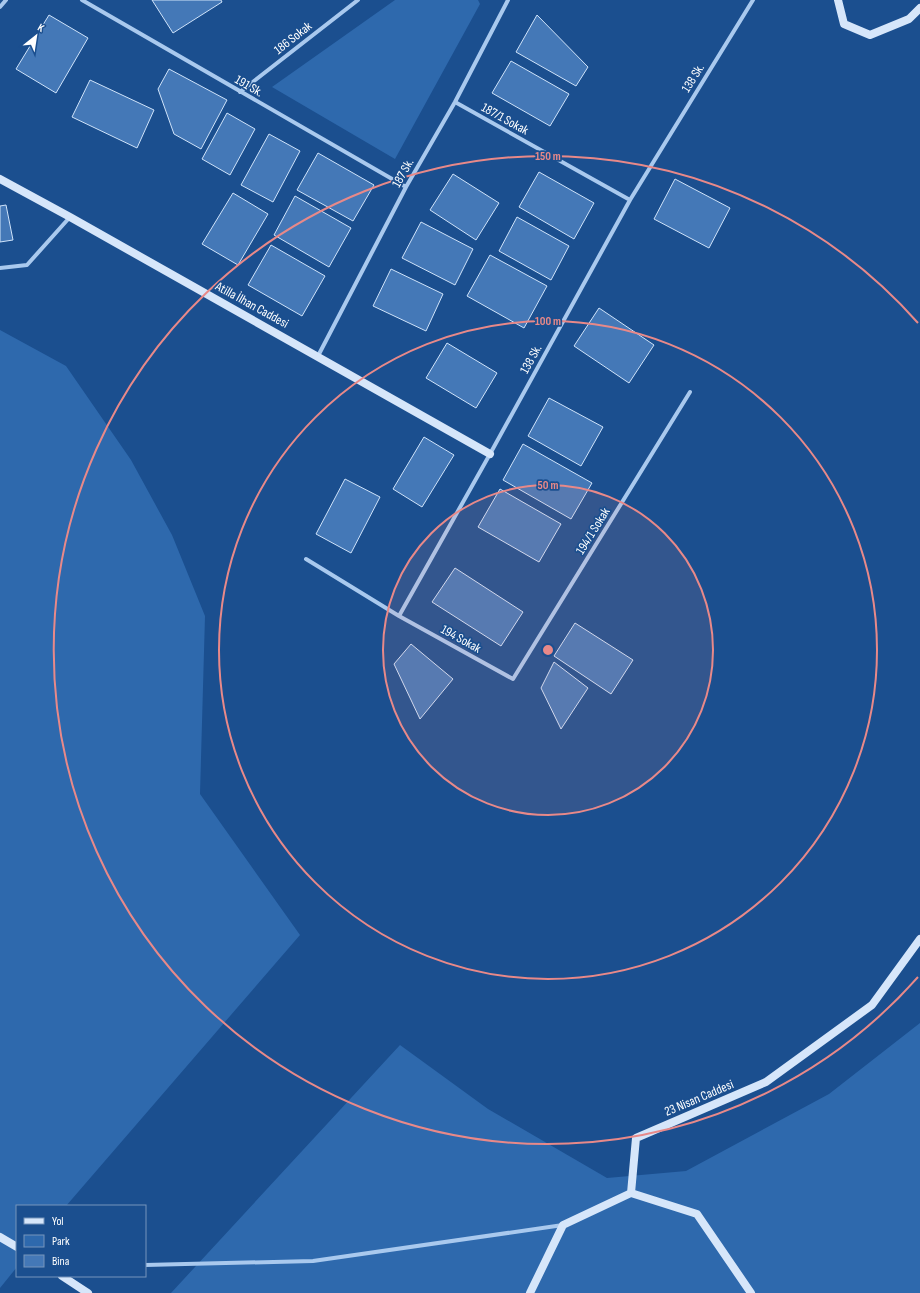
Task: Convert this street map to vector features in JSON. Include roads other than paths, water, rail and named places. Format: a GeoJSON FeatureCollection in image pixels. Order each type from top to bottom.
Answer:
{"type":"FeatureCollection","features":[{"type":"Feature","properties":{"kind":"street"},"geometry":{"type":"LineString","coordinates":[[0,7],[6,0]]}},
{"type":"Feature","properties":{"kind":"street","name":"191 Sk."},"geometry":{"type":"LineString","coordinates":[[82,0],[406,187]]}},
{"type":"Feature","properties":{"kind":"street","name":"186 Sokak"},"geometry":{"type":"LineString","coordinates":[[240,92],[358,0]]}},
{"type":"Feature","properties":{"kind":"street","name":"187 Sk."},"geometry":{"type":"LineString","coordinates":[[318,356],[406,187],[455,102],[508,0]]}},
{"type":"Feature","properties":{"kind":"street","name":"138 Sk."},"geometry":{"type":"LineString","coordinates":[[399,616],[630,200],[753,0]]}},
{"type":"Feature","properties":{"kind":"street"},"geometry":{"type":"LineString","coordinates":[[838,0],[844,24],[870,35],[909,19],[920,8]]}},
{"type":"Feature","properties":{"kind":"street","name":"187/1 Sokak"},"geometry":{"type":"LineString","coordinates":[[455,102],[630,200]]}},
{"type":"Feature","properties":{"kind":"street","name":"Atilla İlhan Caddesi"},"geometry":{"type":"LineString","coordinates":[[0,179],[318,356],[490,454]]}},
{"type":"Feature","properties":{"kind":"street"},"geometry":{"type":"LineString","coordinates":[[0,268],[27,265],[70,217]]}},
{"type":"Feature","properties":{"kind":"street","name":"194/1 Sokak"},"geometry":{"type":"LineString","coordinates":[[513,679],[690,392]]}},
{"type":"Feature","properties":{"kind":"street"},"geometry":{"type":"LineString","coordinates":[[306,559],[399,616]]}},
{"type":"Feature","properties":{"kind":"street","name":"194 Sokak"},"geometry":{"type":"LineString","coordinates":[[399,616],[513,679]]}},
{"type":"Feature","properties":{"kind":"street","name":"23 Nisan Caddesi"},"geometry":{"type":"LineString","coordinates":[[631,1193],[636,1138],[766,1082],[872,1005],[920,939]]}},
{"type":"Feature","properties":{"kind":"street"},"geometry":{"type":"LineString","coordinates":[[146,1265],[313,1262],[563,1225],[631,1193],[697,1214],[751,1293]]}},
{"type":"Feature","properties":{"kind":"street"},"geometry":{"type":"LineString","coordinates":[[530,1293],[563,1225]]}},
{"type":"Feature","properties":{"kind":"street"},"geometry":{"type":"LineString","coordinates":[[0,1236],[16,1246]]}},
{"type":"Feature","properties":{"kind":"street"},"geometry":{"type":"LineString","coordinates":[[64,1277],[88,1293]]}}]}
